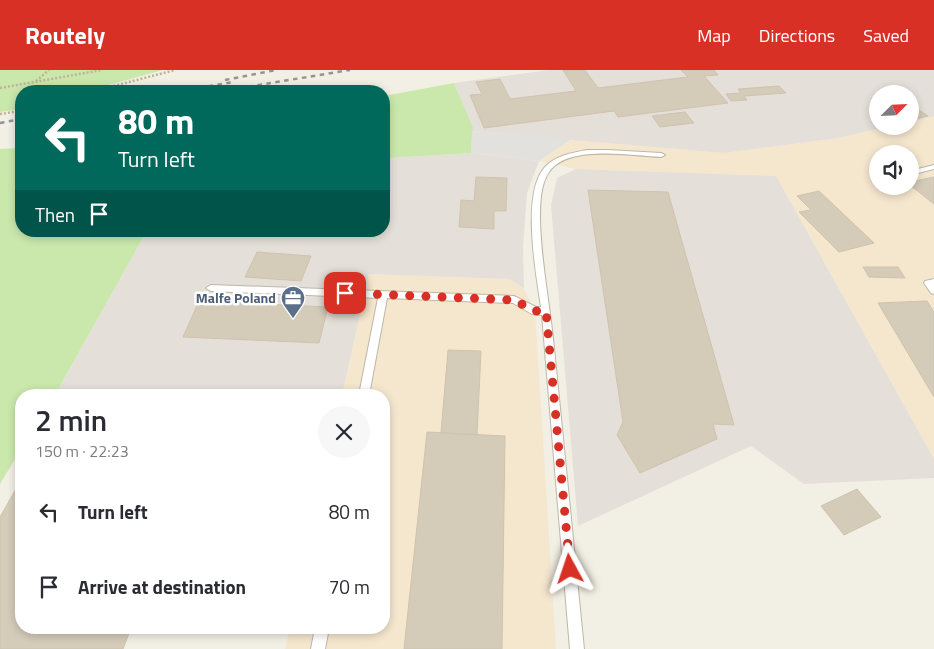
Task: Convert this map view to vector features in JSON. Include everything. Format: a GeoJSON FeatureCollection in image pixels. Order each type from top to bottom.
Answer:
{"type":"FeatureCollection","features":[{"type":"Feature","properties":{"kind":"lane"},"geometry":{"type":"LineString","coordinates":[[577,649],[546,311],[540,271],[535,213],[542,178],[556,161],[576,154],[660,155]]}},
{"type":"Feature","properties":{"kind":"lane"},"geometry":{"type":"LineString","coordinates":[[919,171],[934,167]]}},
{"type":"Feature","properties":{"kind":"lane"},"geometry":{"type":"LineString","coordinates":[[934,282],[928,283],[934,291]]}},
{"type":"Feature","properties":{"kind":"lane"},"geometry":{"type":"LineString","coordinates":[[211,288],[514,300],[535,311],[546,311]]}},
{"type":"Feature","properties":{"kind":"lane"},"geometry":{"type":"LineString","coordinates":[[365,389],[383,294]]}},
{"type":"Feature","properties":{"kind":"lane"},"geometry":{"type":"LineString","coordinates":[[318,649],[321,634]]}},
{"type":"Feature","properties":{"kind":"path"},"geometry":{"type":"LineString","coordinates":[[35,83],[49,70]]}},
{"type":"Feature","properties":{"kind":"path"},"geometry":{"type":"LineString","coordinates":[[21,85],[102,70]]}},
{"type":"Feature","properties":{"kind":"path"},"geometry":{"type":"LineString","coordinates":[[117,85],[174,70]]}},
{"type":"Feature","properties":{"kind":"path"},"geometry":{"type":"LineString","coordinates":[[0,88],[15,86]]}},
{"type":"Feature","properties":{"kind":"path"},"geometry":{"type":"LineString","coordinates":[[0,114],[15,111]]}},
{"type":"Feature","properties":{"kind":"shaded area"},"geometry":{"type":"Polygon","coordinates":[[[549,70],[934,70],[934,116],[919,120],[919,85],[869,85],[869,131],[838,138],[723,153],[472,131],[473,127],[454,83],[549,70]]]}},
{"type":"Feature","properties":{"kind":"shaded area"},"geometry":{"type":"Polygon","coordinates":[[[934,116],[934,459],[776,176],[576,169],[539,161],[572,139],[723,153],[838,138],[869,131],[869,135],[919,135],[919,120],[934,116]]]}},
{"type":"Feature","properties":{"kind":"shaded area"},"geometry":{"type":"Polygon","coordinates":[[[472,131],[572,139],[539,161],[471,153],[472,131]]]}},
{"type":"Feature","properties":{"kind":"shaded area"},"geometry":{"type":"Polygon","coordinates":[[[471,153],[539,161],[527,193],[523,248],[524,289],[510,279],[369,274],[343,389],[59,389],[143,237],[390,237],[390,158],[471,153]]]}},
{"type":"Feature","properties":{"kind":"shaded area"},"geometry":{"type":"Polygon","coordinates":[[[576,169],[776,176],[934,459],[934,478],[804,484],[751,446],[578,526],[551,205],[557,178],[576,169]]]}},
{"type":"Feature","properties":{"kind":"shaded area"},"geometry":{"type":"Polygon","coordinates":[[[369,274],[510,279],[524,289],[535,311],[556,649],[285,649],[289,634],[390,634],[390,389],[343,389],[369,274]]]}},
{"type":"Feature","properties":{"kind":"green space"},"geometry":{"type":"Polygon","coordinates":[[[0,70],[163,70],[108,85],[15,85],[15,110],[0,112],[0,70]]]}},
{"type":"Feature","properties":{"kind":"green space"},"geometry":{"type":"Polygon","coordinates":[[[454,83],[473,127],[471,153],[390,158],[390,95],[454,83]]]}},
{"type":"Feature","properties":{"kind":"green space"},"geometry":{"type":"Polygon","coordinates":[[[15,148],[15,237],[143,237],[58,389],[15,389],[15,459],[0,484],[0,149],[15,148]]]}},
{"type":"Feature","properties":{"kind":"building"},"geometry":{"type":"Polygon","coordinates":[[[563,70],[585,70],[598,88],[688,77],[681,70],[714,70],[718,75],[704,76],[728,103],[618,117],[614,111],[484,128],[470,95],[482,94],[476,82],[500,79],[510,99],[576,91],[563,70]]]}},
{"type":"Feature","properties":{"kind":"building"},"geometry":{"type":"Polygon","coordinates":[[[779,86],[786,93],[744,96],[747,100],[731,101],[726,94],[741,93],[738,89],[779,86]]]}},
{"type":"Feature","properties":{"kind":"building"},"geometry":{"type":"Polygon","coordinates":[[[919,110],[928,116],[919,118],[919,110]]]}},
{"type":"Feature","properties":{"kind":"building"},"geometry":{"type":"Polygon","coordinates":[[[685,112],[694,123],[660,127],[652,116],[685,112]]]}},
{"type":"Feature","properties":{"kind":"building"},"geometry":{"type":"Polygon","coordinates":[[[476,177],[507,178],[506,211],[494,211],[494,229],[459,227],[461,200],[474,201],[476,177]]]}},
{"type":"Feature","properties":{"kind":"building"},"geometry":{"type":"Polygon","coordinates":[[[934,177],[934,204],[919,192],[919,180],[934,177]]]}},
{"type":"Feature","properties":{"kind":"building"},"geometry":{"type":"Polygon","coordinates":[[[588,190],[668,192],[734,425],[713,424],[717,439],[640,473],[617,435],[623,422],[588,190]]]}},
{"type":"Feature","properties":{"kind":"building"},"geometry":{"type":"Polygon","coordinates":[[[819,191],[874,243],[839,252],[799,212],[811,210],[797,196],[819,191]]]}},
{"type":"Feature","properties":{"kind":"building"},"geometry":{"type":"Polygon","coordinates":[[[257,252],[311,256],[301,281],[245,277],[257,252]]]}},
{"type":"Feature","properties":{"kind":"building"},"geometry":{"type":"Polygon","coordinates":[[[863,267],[898,267],[905,278],[869,277],[863,267]]]}},
{"type":"Feature","properties":{"kind":"building"},"geometry":{"type":"Polygon","coordinates":[[[199,301],[328,307],[319,343],[183,337],[199,301]]]}},
{"type":"Feature","properties":{"kind":"building"},"geometry":{"type":"Polygon","coordinates":[[[927,301],[934,312],[934,397],[878,303],[927,301]]]}},
{"type":"Feature","properties":{"kind":"building"},"geometry":{"type":"Polygon","coordinates":[[[448,350],[481,351],[477,435],[441,433],[448,350]]]}},
{"type":"Feature","properties":{"kind":"building"},"geometry":{"type":"Polygon","coordinates":[[[427,432],[505,436],[502,649],[404,649],[427,432]]]}},
{"type":"Feature","properties":{"kind":"building"},"geometry":{"type":"Polygon","coordinates":[[[857,489],[881,517],[844,535],[821,506],[857,489]]]}},
{"type":"Feature","properties":{"kind":"building"},"geometry":{"type":"Polygon","coordinates":[[[15,491],[15,634],[129,634],[123,649],[0,649],[0,517],[15,491]]]}},
{"type":"Feature","properties":{"kind":"railway"},"geometry":{"type":"LineString","coordinates":[[225,80],[276,70]]}},
{"type":"Feature","properties":{"kind":"railway"},"geometry":{"type":"LineString","coordinates":[[259,85],[350,70]]}},
{"type":"Feature","properties":{"kind":"railway"},"geometry":{"type":"LineString","coordinates":[[216,85],[233,82]]}},
{"type":"Feature","properties":{"kind":"railway"},"geometry":{"type":"LineString","coordinates":[[0,123],[15,120]]}},
{"type":"Feature","properties":{"kind":"place","name":"Malfe Poland"},"geometry":{"type":"Point","coordinates":[293,319]}},
{"type":"Feature","properties":{"kind":"route"},"geometry":{"type":"LineString","coordinates":[[345,293],[514,300],[535,311],[546,311],[570,569]]}}]}
